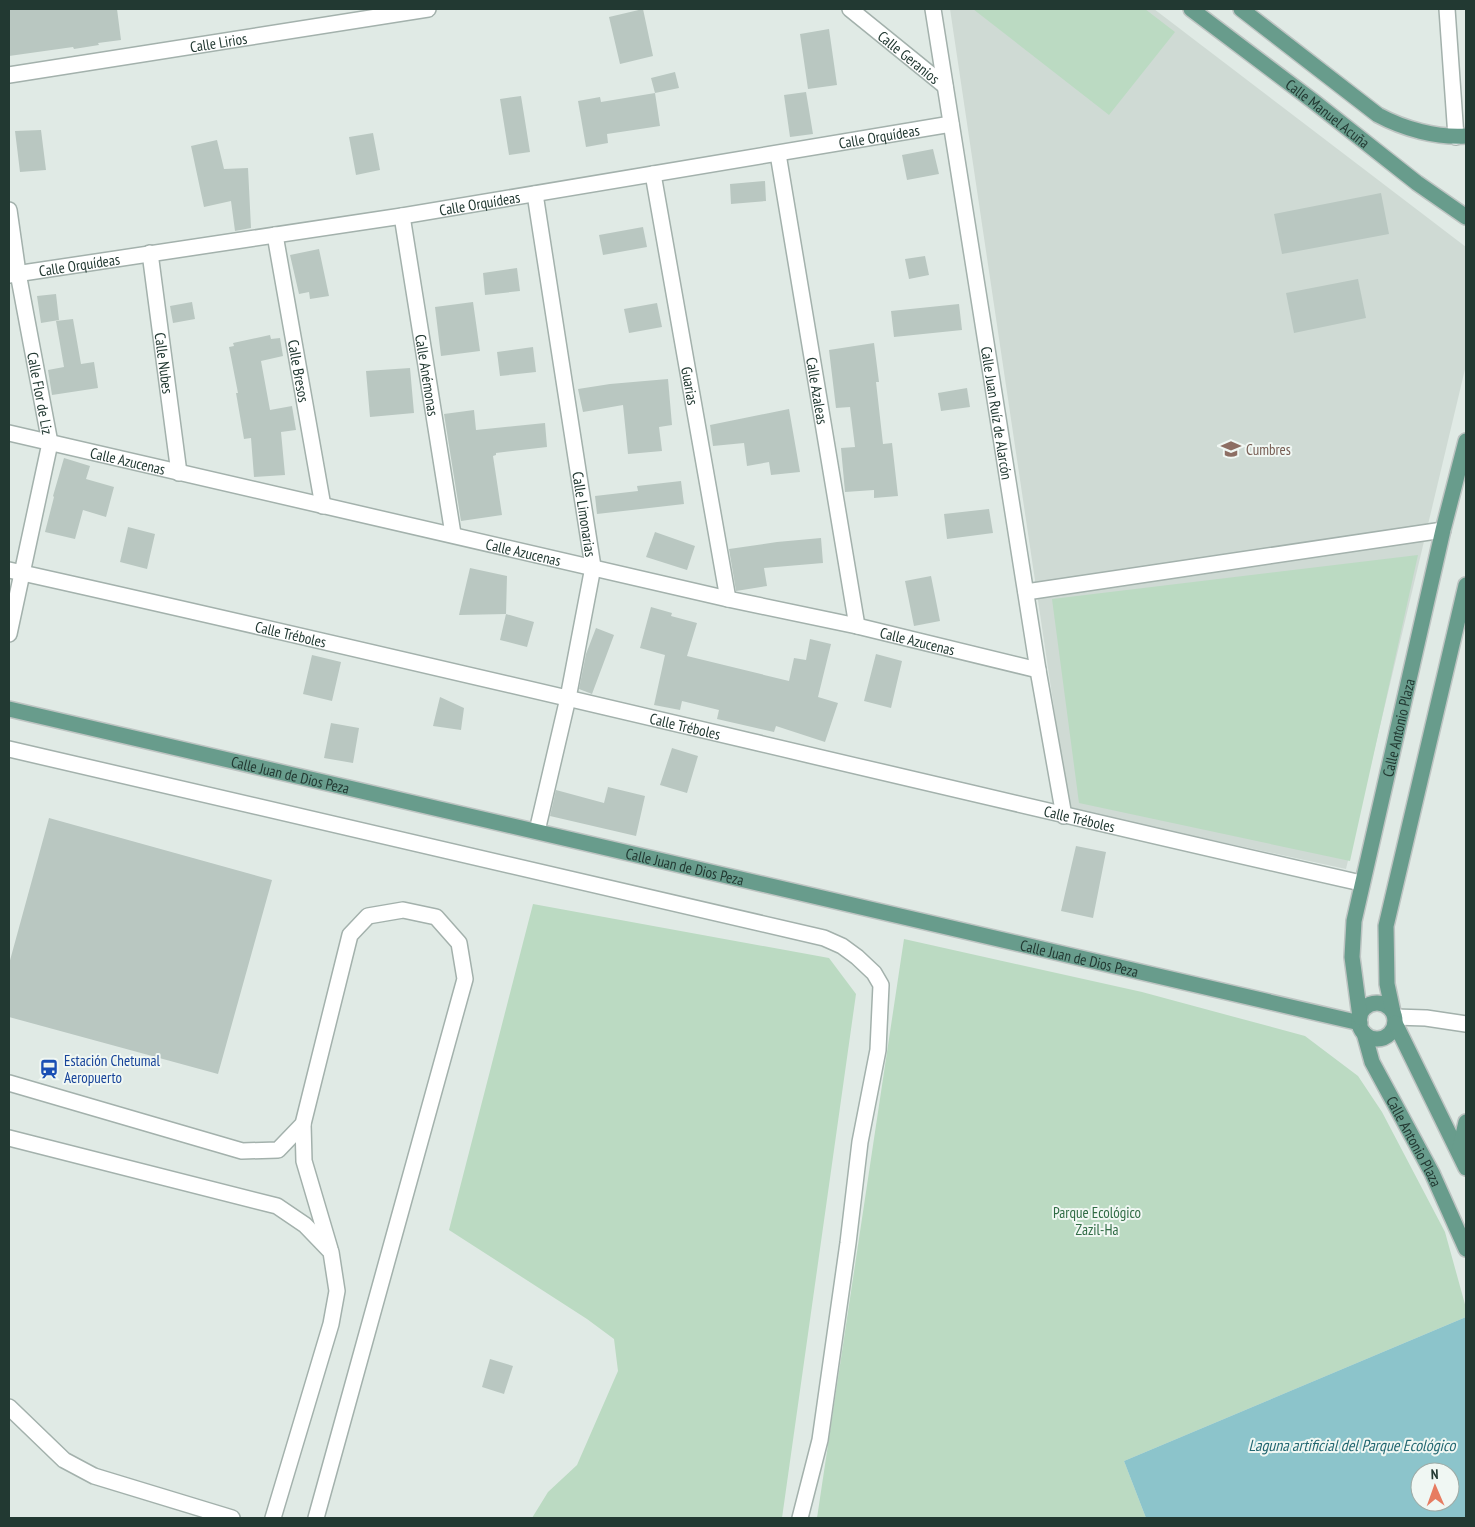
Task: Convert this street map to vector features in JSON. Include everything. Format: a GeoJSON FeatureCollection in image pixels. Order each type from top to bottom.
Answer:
{"type":"FeatureCollection","features":[{"type":"Feature","properties":{"kind":"main road","name":"Calle Manuel Acuña"},"geometry":{"type":"LineString","coordinates":[[1191,9],[1313,101],[1417,183],[1466,217]]}},
{"type":"Feature","properties":{"kind":"main road","name":"Calle Manuel Acuña"},"geometry":{"type":"LineString","coordinates":[[1246,10],[1378,115],[1414,130],[1461,137]]}},
{"type":"Feature","properties":{"kind":"main road","name":"Calle Antonio Plaza"},"geometry":{"type":"LineString","coordinates":[[1466,441],[1443,530],[1361,883],[1354,921],[1352,957],[1361,1024],[1372,1062],[1432,1173],[1466,1248]]}},
{"type":"Feature","properties":{"kind":"main road"},"geometry":{"type":"LineString","coordinates":[[1466,585],[1386,926],[1387,984],[1394,1017],[1391,1033],[1380,1039],[1369,1037],[1361,1024],[1366,1007],[1372,1004],[1384,1004],[1394,1017],[1466,1168]]}},
{"type":"Feature","properties":{"kind":"main road","name":"Calle Juan de Dios Peza"},"geometry":{"type":"LineString","coordinates":[[9,709],[1361,1024]]}},
{"type":"Feature","properties":{"kind":"main road"},"geometry":{"type":"LineString","coordinates":[[1459,1152],[1466,1122]]}},
{"type":"Feature","properties":{"kind":"street","name":"Calle Lirios"},"geometry":{"type":"LineString","coordinates":[[9,74],[428,9]]}},
{"type":"Feature","properties":{"kind":"street","name":"Calle Geranios"},"geometry":{"type":"LineString","coordinates":[[850,9],[945,86]]}},
{"type":"Feature","properties":{"kind":"street","name":"Calle Juan Ruíz de Alarcón"},"geometry":{"type":"LineString","coordinates":[[933,9],[1038,670],[1064,816]]}},
{"type":"Feature","properties":{"kind":"street"},"geometry":{"type":"LineString","coordinates":[[1447,9],[1461,137]]}},
{"type":"Feature","properties":{"kind":"street","name":"Calle Orquídeas"},"geometry":{"type":"LineString","coordinates":[[13,274],[402,216],[951,124]]}},
{"type":"Feature","properties":{"kind":"street","name":"Calle Azaleas"},"geometry":{"type":"LineString","coordinates":[[778,154],[857,626]]}},
{"type":"Feature","properties":{"kind":"street","name":"Guarias"},"geometry":{"type":"LineString","coordinates":[[653,174],[728,599]]}},
{"type":"Feature","properties":{"kind":"street","name":"Calle Limonarias"},"geometry":{"type":"LineString","coordinates":[[535,194],[593,567],[568,698],[538,831]]}},
{"type":"Feature","properties":{"kind":"street","name":"Calle Flor de Liz"},"geometry":{"type":"LineString","coordinates":[[9,210],[13,274],[50,443],[16,572],[9,634]]}},
{"type":"Feature","properties":{"kind":"street","name":"Calle Anémonas"},"geometry":{"type":"LineString","coordinates":[[402,216],[453,534]]}},
{"type":"Feature","properties":{"kind":"street","name":"Calle Bresos"},"geometry":{"type":"LineString","coordinates":[[275,235],[323,506]]}},
{"type":"Feature","properties":{"kind":"street","name":"Calle Nubes"},"geometry":{"type":"LineString","coordinates":[[150,253],[178,472]]}},
{"type":"Feature","properties":{"kind":"street","name":"Calle Azucenas"},"geometry":{"type":"LineString","coordinates":[[9,433],[728,599],[857,626],[1038,670]]}},
{"type":"Feature","properties":{"kind":"street"},"geometry":{"type":"LineString","coordinates":[[1026,592],[1443,530]]}},
{"type":"Feature","properties":{"kind":"street","name":"Calle Tréboles"},"geometry":{"type":"LineString","coordinates":[[16,572],[568,698],[1064,816],[1361,883]]}},
{"type":"Feature","properties":{"kind":"street"},"geometry":{"type":"LineString","coordinates":[[9,749],[824,938],[842,946],[874,973],[881,985],[878,1050],[860,1142],[848,1243],[820,1440],[800,1518]]}},
{"type":"Feature","properties":{"kind":"street"},"geometry":{"type":"LineString","coordinates":[[273,1518],[331,1324],[337,1291],[331,1252],[304,1161],[303,1124],[350,935],[368,916],[403,910],[436,917],[459,942],[465,979],[316,1518]]}},
{"type":"Feature","properties":{"kind":"street"},"geometry":{"type":"LineString","coordinates":[[1394,1017],[1426,1018],[1466,1024]]}},
{"type":"Feature","properties":{"kind":"street"},"geometry":{"type":"LineString","coordinates":[[9,1082],[242,1151],[278,1150],[303,1124]]}},
{"type":"Feature","properties":{"kind":"street"},"geometry":{"type":"LineString","coordinates":[[9,1138],[277,1206],[305,1225],[331,1252]]}},
{"type":"Feature","properties":{"kind":"street"},"geometry":{"type":"LineString","coordinates":[[9,1407],[64,1460],[94,1476],[232,1518]]}},
{"type":"Feature","properties":{"kind":"shaded area","name":"Cumbres"},"geometry":{"type":"Polygon","coordinates":[[[950,9],[1154,9],[1466,247],[1466,365],[1346,869],[1069,809],[950,9]]]}},
{"type":"Feature","properties":{"kind":"green space"},"geometry":{"type":"Polygon","coordinates":[[[973,9],[1145,9],[1175,32],[1109,115],[973,9]]]}},
{"type":"Feature","properties":{"kind":"green space"},"geometry":{"type":"Polygon","coordinates":[[[1418,555],[1350,861],[1079,803],[1052,599],[1418,555]]]}},
{"type":"Feature","properties":{"kind":"green space"},"geometry":{"type":"Polygon","coordinates":[[[533,904],[829,958],[856,994],[782,1518],[532,1518],[548,1492],[577,1465],[618,1371],[614,1339],[587,1319],[449,1230],[533,904]]]}},
{"type":"Feature","properties":{"kind":"green space","name":"Parque Ecológico Zazil-Ha"},"geometry":{"type":"Polygon","coordinates":[[[904,939],[1142,992],[1305,1036],[1358,1076],[1382,1112],[1445,1232],[1466,1308],[1466,1317],[1124,1461],[1146,1518],[817,1518],[904,939]]]}},
{"type":"Feature","properties":{"kind":"water","name":"Laguna artificial del Parque Ecológico"},"geometry":{"type":"Polygon","coordinates":[[[1466,1317],[1466,1518],[1146,1518],[1124,1461],[1466,1317]]]}},
{"type":"Feature","properties":{"kind":"building"},"geometry":{"type":"Polygon","coordinates":[[[9,9],[117,9],[121,40],[74,49],[73,47],[9,56],[9,9]]]}},
{"type":"Feature","properties":{"kind":"building"},"geometry":{"type":"Polygon","coordinates":[[[643,9],[653,56],[620,64],[609,17],[643,9]]]}},
{"type":"Feature","properties":{"kind":"building"},"geometry":{"type":"Polygon","coordinates":[[[829,29],[837,85],[808,89],[800,34],[829,29]]]}},
{"type":"Feature","properties":{"kind":"building"},"geometry":{"type":"Polygon","coordinates":[[[675,72],[679,88],[655,93],[651,78],[675,72]]]}},
{"type":"Feature","properties":{"kind":"building"},"geometry":{"type":"Polygon","coordinates":[[[806,92],[813,134],[790,137],[784,95],[806,92]]]}},
{"type":"Feature","properties":{"kind":"building"},"geometry":{"type":"Polygon","coordinates":[[[655,93],[660,126],[607,134],[608,143],[586,147],[578,101],[600,97],[601,102],[655,93]]]}},
{"type":"Feature","properties":{"kind":"building"},"geometry":{"type":"Polygon","coordinates":[[[521,96],[530,152],[509,155],[500,99],[521,96]]]}},
{"type":"Feature","properties":{"kind":"building"},"geometry":{"type":"Polygon","coordinates":[[[41,130],[46,170],[20,172],[15,131],[41,130]]]}},
{"type":"Feature","properties":{"kind":"building"},"geometry":{"type":"Polygon","coordinates":[[[373,133],[380,170],[356,175],[349,137],[373,133]]]}},
{"type":"Feature","properties":{"kind":"building"},"geometry":{"type":"Polygon","coordinates":[[[217,140],[224,169],[248,168],[251,228],[235,231],[231,201],[204,207],[191,146],[217,140]]]}},
{"type":"Feature","properties":{"kind":"building"},"geometry":{"type":"Polygon","coordinates":[[[933,149],[939,174],[907,180],[902,155],[933,149]]]}},
{"type":"Feature","properties":{"kind":"building"},"geometry":{"type":"Polygon","coordinates":[[[765,181],[766,201],[731,204],[730,184],[765,181]]]}},
{"type":"Feature","properties":{"kind":"building"},"geometry":{"type":"Polygon","coordinates":[[[1381,193],[1389,234],[1282,254],[1274,214],[1381,193]]]}},
{"type":"Feature","properties":{"kind":"building"},"geometry":{"type":"Polygon","coordinates":[[[643,227],[647,247],[603,255],[599,235],[643,227]]]}},
{"type":"Feature","properties":{"kind":"building"},"geometry":{"type":"Polygon","coordinates":[[[319,249],[329,296],[310,299],[309,292],[299,294],[290,255],[319,249]]]}},
{"type":"Feature","properties":{"kind":"building"},"geometry":{"type":"Polygon","coordinates":[[[925,256],[929,275],[909,279],[905,259],[925,256]]]}},
{"type":"Feature","properties":{"kind":"building"},"geometry":{"type":"Polygon","coordinates":[[[517,268],[520,291],[485,295],[483,273],[517,268]]]}},
{"type":"Feature","properties":{"kind":"building"},"geometry":{"type":"Polygon","coordinates":[[[1358,279],[1366,318],[1294,333],[1286,293],[1358,279]]]}},
{"type":"Feature","properties":{"kind":"building"},"geometry":{"type":"Polygon","coordinates":[[[56,294],[59,320],[41,323],[37,296],[56,294]]]}},
{"type":"Feature","properties":{"kind":"building"},"geometry":{"type":"Polygon","coordinates":[[[192,302],[195,319],[173,323],[170,306],[192,302]]]}},
{"type":"Feature","properties":{"kind":"building"},"geometry":{"type":"Polygon","coordinates":[[[473,302],[480,351],[441,356],[435,307],[473,302]]]}},
{"type":"Feature","properties":{"kind":"building"},"geometry":{"type":"Polygon","coordinates":[[[657,303],[662,327],[629,333],[624,309],[657,303]]]}},
{"type":"Feature","properties":{"kind":"building"},"geometry":{"type":"Polygon","coordinates":[[[959,304],[962,330],[894,337],[891,311],[959,304]]]}},
{"type":"Feature","properties":{"kind":"building"},"geometry":{"type":"Polygon","coordinates":[[[73,319],[81,364],[94,362],[98,388],[52,395],[48,370],[64,367],[56,321],[73,319]]]}},
{"type":"Feature","properties":{"kind":"building"},"geometry":{"type":"Polygon","coordinates":[[[270,335],[271,339],[280,338],[283,356],[261,361],[270,410],[292,406],[296,430],[281,432],[285,475],[254,477],[251,438],[244,439],[229,347],[234,346],[233,343],[270,335]]]}},
{"type":"Feature","properties":{"kind":"building"},"geometry":{"type":"Polygon","coordinates":[[[874,343],[879,382],[876,382],[883,444],[892,443],[898,496],[874,498],[874,490],[845,492],[841,448],[855,447],[850,407],[836,408],[829,350],[874,343]]]}},
{"type":"Feature","properties":{"kind":"building"},"geometry":{"type":"Polygon","coordinates":[[[533,347],[536,372],[500,376],[497,352],[533,347]]]}},
{"type":"Feature","properties":{"kind":"building"},"geometry":{"type":"Polygon","coordinates":[[[410,368],[414,413],[370,417],[366,371],[410,368]]]}},
{"type":"Feature","properties":{"kind":"building"},"geometry":{"type":"Polygon","coordinates":[[[668,379],[672,425],[659,427],[662,451],[628,454],[623,405],[583,412],[578,389],[668,379]]]}},
{"type":"Feature","properties":{"kind":"building"},"geometry":{"type":"Polygon","coordinates":[[[967,388],[970,407],[941,411],[938,393],[967,388]]]}},
{"type":"Feature","properties":{"kind":"building"},"geometry":{"type":"Polygon","coordinates":[[[789,409],[800,472],[771,475],[769,462],[747,466],[744,443],[713,446],[710,425],[789,409]]]}},
{"type":"Feature","properties":{"kind":"building"},"geometry":{"type":"Polygon","coordinates":[[[474,410],[476,430],[545,423],[547,447],[496,453],[493,456],[502,515],[461,521],[444,414],[474,410]]]}},
{"type":"Feature","properties":{"kind":"building"},"geometry":{"type":"Polygon","coordinates":[[[64,458],[90,466],[86,479],[114,487],[106,517],[83,510],[75,539],[45,532],[64,458]]]}},
{"type":"Feature","properties":{"kind":"building"},"geometry":{"type":"Polygon","coordinates":[[[681,481],[684,504],[597,514],[595,496],[638,491],[637,486],[681,481]]]}},
{"type":"Feature","properties":{"kind":"building"},"geometry":{"type":"Polygon","coordinates":[[[989,509],[993,533],[947,539],[944,514],[989,509]]]}},
{"type":"Feature","properties":{"kind":"building"},"geometry":{"type":"Polygon","coordinates":[[[128,527],[155,534],[147,569],[120,562],[128,527]]]}},
{"type":"Feature","properties":{"kind":"building"},"geometry":{"type":"Polygon","coordinates":[[[655,532],[695,546],[687,570],[646,557],[655,532]]]}},
{"type":"Feature","properties":{"kind":"building"},"geometry":{"type":"Polygon","coordinates":[[[821,538],[823,563],[764,568],[767,586],[736,591],[729,549],[821,538]]]}},
{"type":"Feature","properties":{"kind":"building"},"geometry":{"type":"Polygon","coordinates":[[[470,568],[507,576],[506,614],[459,615],[470,568]]]}},
{"type":"Feature","properties":{"kind":"building"},"geometry":{"type":"Polygon","coordinates":[[[931,576],[940,621],[914,626],[905,581],[931,576]]]}},
{"type":"Feature","properties":{"kind":"building"},"geometry":{"type":"Polygon","coordinates":[[[651,607],[672,613],[671,616],[697,623],[687,656],[789,681],[794,658],[806,660],[810,639],[831,644],[818,697],[838,703],[825,742],[776,726],[774,732],[717,719],[719,710],[682,701],[680,710],[654,705],[665,655],[640,648],[651,607]]]}},
{"type":"Feature","properties":{"kind":"building"},"geometry":{"type":"Polygon","coordinates":[[[506,614],[534,622],[527,647],[500,640],[506,614]]]}},
{"type":"Feature","properties":{"kind":"building"},"geometry":{"type":"Polygon","coordinates":[[[596,628],[614,635],[592,694],[579,689],[586,654],[596,628]]]}},
{"type":"Feature","properties":{"kind":"building"},"geometry":{"type":"Polygon","coordinates":[[[876,654],[902,661],[891,708],[864,701],[876,654]]]}},
{"type":"Feature","properties":{"kind":"building"},"geometry":{"type":"Polygon","coordinates":[[[312,655],[341,662],[332,701],[303,694],[312,655]]]}},
{"type":"Feature","properties":{"kind":"building"},"geometry":{"type":"Polygon","coordinates":[[[440,697],[464,708],[461,730],[433,726],[440,697]]]}},
{"type":"Feature","properties":{"kind":"building"},"geometry":{"type":"Polygon","coordinates":[[[331,723],[359,728],[353,763],[324,758],[331,723]]]}},
{"type":"Feature","properties":{"kind":"building"},"geometry":{"type":"Polygon","coordinates":[[[672,748],[698,756],[687,793],[660,785],[672,748]]]}},
{"type":"Feature","properties":{"kind":"building"},"geometry":{"type":"Polygon","coordinates":[[[608,787],[645,796],[636,836],[550,816],[556,790],[604,803],[608,787]]]}},
{"type":"Feature","properties":{"kind":"building"},"geometry":{"type":"Polygon","coordinates":[[[49,818],[272,880],[218,1074],[9,1017],[9,964],[49,818]]]}},
{"type":"Feature","properties":{"kind":"building"},"geometry":{"type":"Polygon","coordinates":[[[1076,846],[1106,852],[1093,918],[1061,911],[1076,846]]]}},
{"type":"Feature","properties":{"kind":"building"},"geometry":{"type":"Polygon","coordinates":[[[490,1359],[513,1366],[504,1394],[482,1387],[490,1359]]]}},
{"type":"Feature","properties":{"kind":"place","name":"Cumbres"},"geometry":{"type":"Point","coordinates":[1231,449]}},
{"type":"Feature","properties":{"kind":"place","name":"Estación Chetumal Aeropuerto"},"geometry":{"type":"Point","coordinates":[49,1069]}}]}
